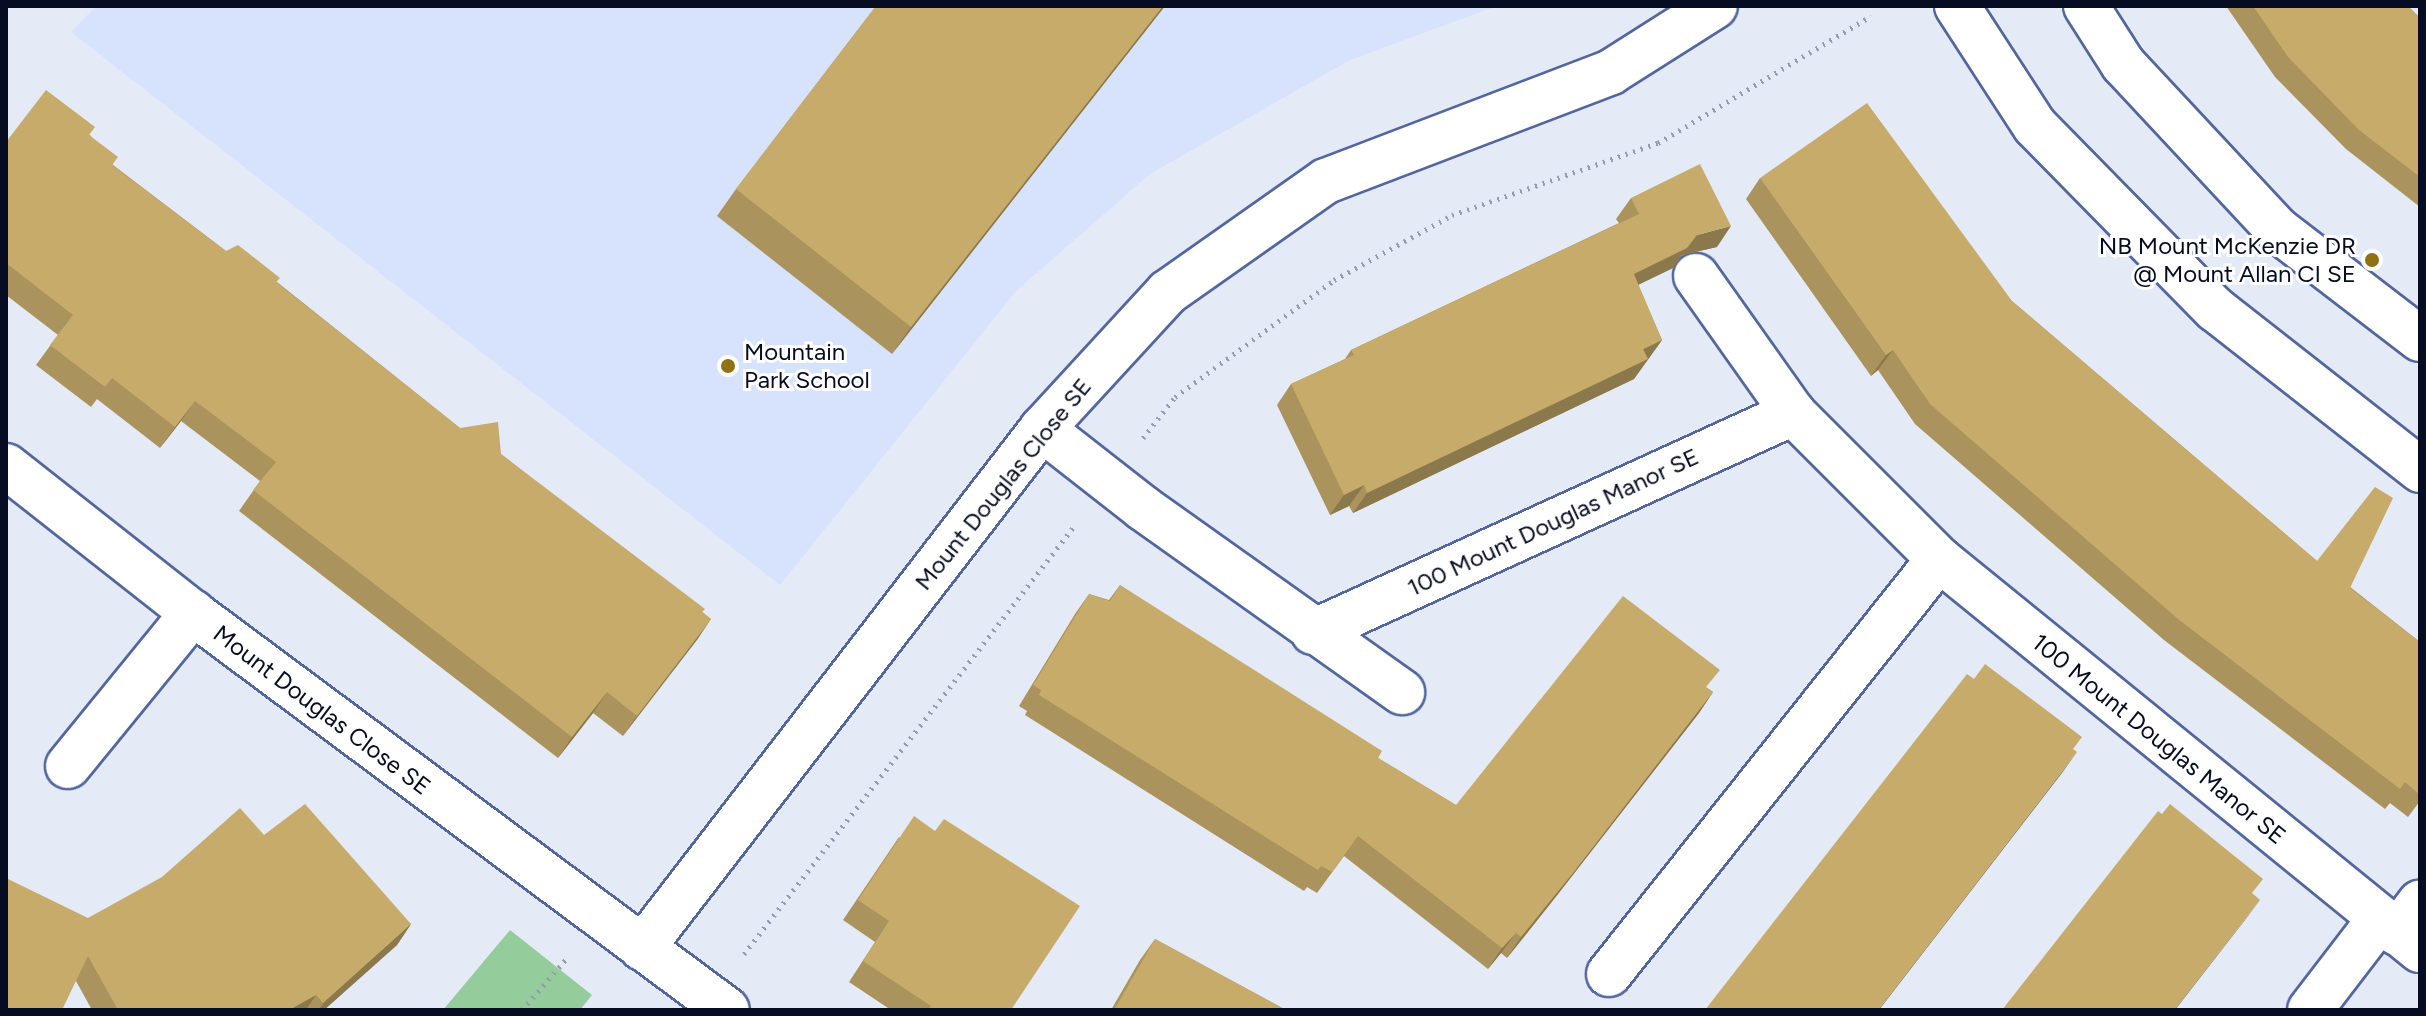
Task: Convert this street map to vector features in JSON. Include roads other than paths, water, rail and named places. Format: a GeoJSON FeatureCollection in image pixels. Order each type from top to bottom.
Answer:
{"type":"FeatureCollection","features":[{"type":"Feature","properties":{"kind":"street","name":"Mount Douglas Close SE"},"geometry":{"type":"LineString","coordinates":[[642,948],[1042,429],[1168,292],[1326,181],[1611,72],[1715,6]]}},
{"type":"Feature","properties":{"kind":"street"},"geometry":{"type":"LineString","coordinates":[[1957,6],[2035,126],[2215,309],[2420,470]]}},
{"type":"Feature","properties":{"kind":"street"},"geometry":{"type":"LineString","coordinates":[[2086,6],[2123,64],[2278,230],[2420,339]]}},
{"type":"Feature","properties":{"kind":"street","name":"100 Mount Douglas Manor SE"},"geometry":{"type":"LineString","coordinates":[[1696,276],[1793,413],[1939,559],[2404,926]]}},
{"type":"Feature","properties":{"kind":"street","name":"100 Mount Douglas Manor SE"},"geometry":{"type":"LineString","coordinates":[[1313,632],[1793,413]]}},
{"type":"Feature","properties":{"kind":"street"},"geometry":{"type":"LineString","coordinates":[[1042,429],[1143,508],[1313,632],[1402,692]]}},
{"type":"Feature","properties":{"kind":"street","name":"Mount Douglas Close SE"},"geometry":{"type":"LineString","coordinates":[[6,466],[193,613],[720,1005]]}},
{"type":"Feature","properties":{"kind":"street"},"geometry":{"type":"LineString","coordinates":[[1609,974],[1939,559]]}},
{"type":"Feature","properties":{"kind":"street"},"geometry":{"type":"LineString","coordinates":[[68,766],[193,613]]}},
{"type":"Feature","properties":{"kind":"street"},"geometry":{"type":"LineString","coordinates":[[2310,1010],[2404,926]]}},
{"type":"Feature","properties":{"kind":"place","name":"NB Mount McKenzie DR @ Mount Allan CI SE"},"geometry":{"type":"Point","coordinates":[2372,260]}},
{"type":"Feature","properties":{"kind":"place","name":"Mountain Park School"},"geometry":{"type":"Point","coordinates":[728,366]}}]}
